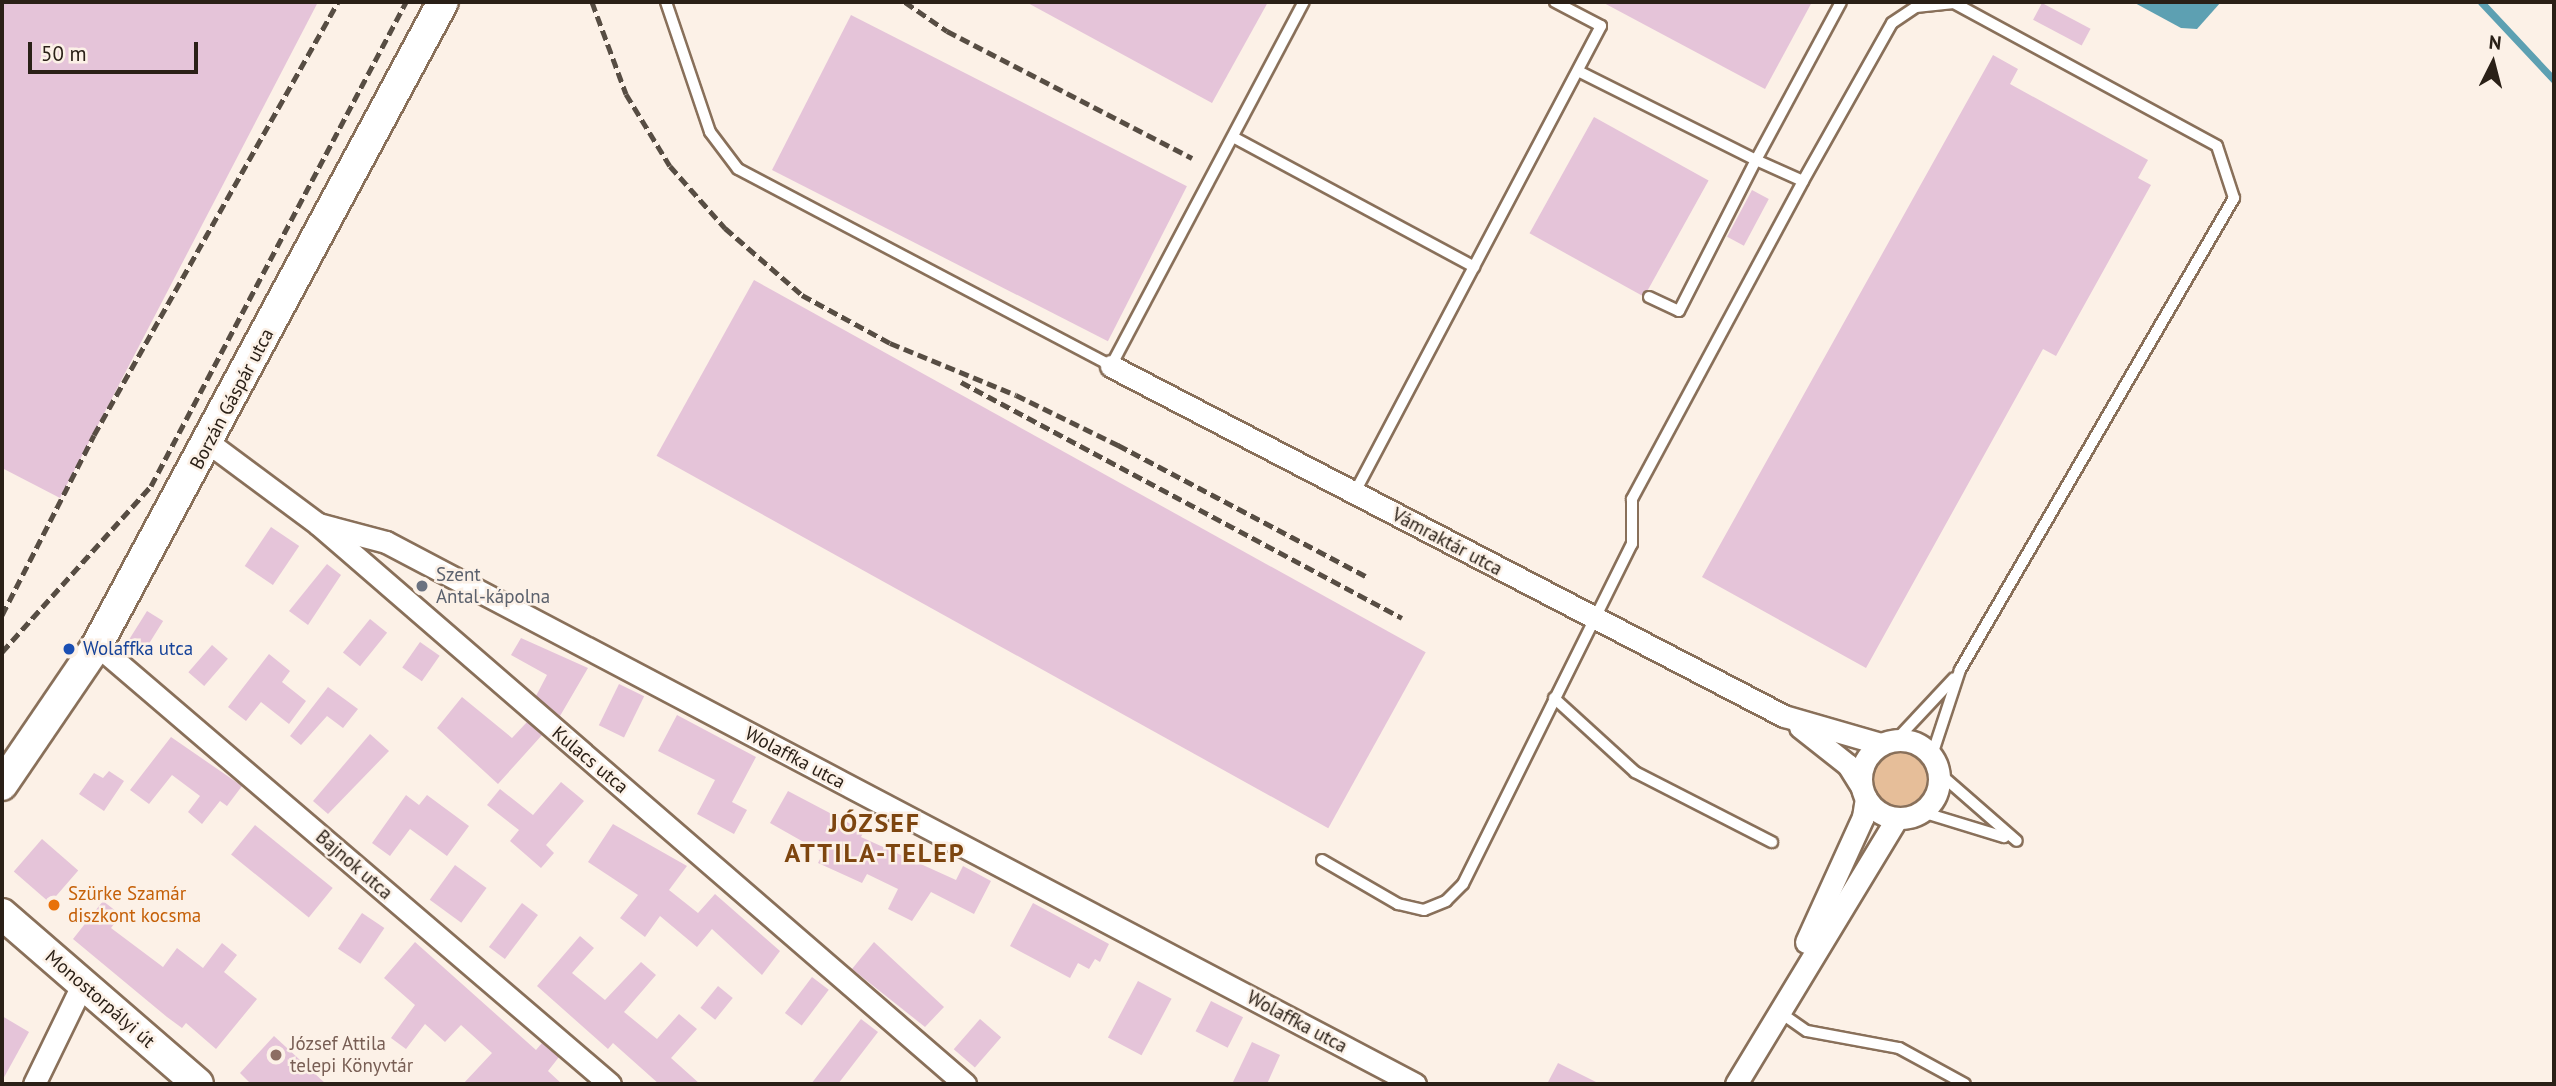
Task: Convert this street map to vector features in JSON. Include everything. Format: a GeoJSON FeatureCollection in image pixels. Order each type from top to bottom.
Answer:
{"type":"FeatureCollection","features":[{"type":"Feature","properties":{"kind":"street","name":"Borzán Gáspár utca"},"geometry":{"type":"LineString","coordinates":[[2,785],[97,645],[209,443],[443,2]]}},
{"type":"Feature","properties":{"kind":"street","name":"Vámraktár utca"},"geometry":{"type":"LineString","coordinates":[[1111,366],[1784,716],[1849,765],[1863,792]]}},
{"type":"Feature","properties":{"kind":"street","name":"Kulacs utca"},"geometry":{"type":"LineString","coordinates":[[209,443],[318,524],[965,1084]]}},
{"type":"Feature","properties":{"kind":"street","name":"Wolaffka utca"},"geometry":{"type":"LineString","coordinates":[[318,524],[386,542],[1415,1084]]}},
{"type":"Feature","properties":{"kind":"street","name":"Bajnok utca"},"geometry":{"type":"LineString","coordinates":[[97,645],[610,1084]]}},
{"type":"Feature","properties":{"kind":"street","name":"Vámraktár utca"},"geometry":{"type":"LineString","coordinates":[[1784,716],[1889,741]]}},
{"type":"Feature","properties":{"kind":"street"},"geometry":{"type":"LineString","coordinates":[[1736,1084],[1897,818],[1922,812],[1937,792],[1935,764],[1922,746],[1889,741],[1868,754],[1863,817],[1758,1045]]}},
{"type":"Feature","properties":{"kind":"street"},"geometry":{"type":"LineString","coordinates":[[1863,792],[1897,818]]}},
{"type":"Feature","properties":{"kind":"street","name":"Monostorpályi út"},"geometry":{"type":"LineString","coordinates":[[2,914],[198,1084]]}},
{"type":"Feature","properties":{"kind":"street"},"geometry":{"type":"LineString","coordinates":[[34,1084],[82,985]]}},
{"type":"Feature","properties":{"kind":"lane"},"geometry":{"type":"LineString","coordinates":[[666,2],[710,132],[738,169],[1111,366],[1304,2]]}},
{"type":"Feature","properties":{"kind":"lane"},"geometry":{"type":"LineString","coordinates":[[1355,492],[1601,26],[1555,2]]}},
{"type":"Feature","properties":{"kind":"lane"},"geometry":{"type":"LineString","coordinates":[[1649,297],[1679,311],[1841,2]]}},
{"type":"Feature","properties":{"kind":"lane"},"geometry":{"type":"LineString","coordinates":[[1322,860],[1398,904],[1424,910],[1446,901],[1463,884],[1632,544],[1632,499],[1803,181],[1892,23],[1916,7],[1939,2],[1954,3],[2217,146],[2234,198],[1960,670],[1889,741]]}},
{"type":"Feature","properties":{"kind":"lane"},"geometry":{"type":"LineString","coordinates":[[1578,71],[1803,181]]}},
{"type":"Feature","properties":{"kind":"lane"},"geometry":{"type":"LineString","coordinates":[[1233,137],[1474,267]]}},
{"type":"Feature","properties":{"kind":"lane"},"geometry":{"type":"LineString","coordinates":[[1922,812],[2017,841],[1935,764],[1960,670]]}},
{"type":"Feature","properties":{"kind":"lane"},"geometry":{"type":"LineString","coordinates":[[1554,698],[1636,772],[1772,842]]}},
{"type":"Feature","properties":{"kind":"lane"},"geometry":{"type":"LineString","coordinates":[[1778,1011],[1807,1031],[1899,1048],[1965,1084]]}},
{"type":"Feature","properties":{"kind":"shaded area"},"geometry":{"type":"Polygon","coordinates":[[[1900,752],[1919,760],[1927,779],[1919,798],[1900,806],[1881,798],[1873,779],[1881,760],[1900,752]]]}},
{"type":"Feature","properties":{"kind":"water"},"geometry":{"type":"Polygon","coordinates":[[[2133,2],[2221,2],[2197,29],[2181,28],[2133,2]]]}},
{"type":"Feature","properties":{"kind":"building"},"geometry":{"type":"Polygon","coordinates":[[[2,2],[318,2],[60,498],[2,468],[2,2]]]}},
{"type":"Feature","properties":{"kind":"building"},"geometry":{"type":"Polygon","coordinates":[[[1026,2],[1268,2],[1212,103],[1026,2]]]}},
{"type":"Feature","properties":{"kind":"building"},"geometry":{"type":"Polygon","coordinates":[[[1602,2],[1812,2],[1765,89],[1602,2]]]}},
{"type":"Feature","properties":{"kind":"building"},"geometry":{"type":"Polygon","coordinates":[[[2042,3],[2091,29],[2082,46],[2033,20],[2042,3]]]}},
{"type":"Feature","properties":{"kind":"building"},"geometry":{"type":"Polygon","coordinates":[[[851,15],[1187,186],[1108,341],[772,170],[851,15]]]}},
{"type":"Feature","properties":{"kind":"building"},"geometry":{"type":"Polygon","coordinates":[[[1993,55],[2018,69],[2010,84],[2148,160],[2138,178],[2151,185],[2056,356],[2043,349],[1866,668],[1702,577],[1993,55]]]}},
{"type":"Feature","properties":{"kind":"building"},"geometry":{"type":"Polygon","coordinates":[[[1594,117],[1709,181],[1644,297],[1530,233],[1594,117]]]}},
{"type":"Feature","properties":{"kind":"building"},"geometry":{"type":"Polygon","coordinates":[[[1752,190],[1769,199],[1744,246],[1727,237],[1752,190]]]}},
{"type":"Feature","properties":{"kind":"building"},"geometry":{"type":"Polygon","coordinates":[[[754,280],[1426,652],[1328,828],[657,456],[754,280]]]}},
{"type":"Feature","properties":{"kind":"building"},"geometry":{"type":"Polygon","coordinates":[[[271,527],[299,546],[273,585],[245,566],[271,527]]]}},
{"type":"Feature","properties":{"kind":"building"},"geometry":{"type":"Polygon","coordinates":[[[327,564],[341,575],[308,625],[289,611],[327,564]]]}},
{"type":"Feature","properties":{"kind":"building"},"geometry":{"type":"Polygon","coordinates":[[[147,611],[163,621],[141,657],[125,647],[147,611]]]}},
{"type":"Feature","properties":{"kind":"building"},"geometry":{"type":"Polygon","coordinates":[[[370,619],[387,633],[360,666],[343,652],[370,619]]]}},
{"type":"Feature","properties":{"kind":"building"},"geometry":{"type":"Polygon","coordinates":[[[521,638],[588,668],[560,716],[536,696],[547,675],[511,655],[521,638]]]}},
{"type":"Feature","properties":{"kind":"building"},"geometry":{"type":"Polygon","coordinates":[[[420,642],[440,656],[422,681],[402,667],[420,642]]]}},
{"type":"Feature","properties":{"kind":"building"},"geometry":{"type":"Polygon","coordinates":[[[212,645],[228,659],[204,686],[188,672],[212,645]]]}},
{"type":"Feature","properties":{"kind":"building"},"geometry":{"type":"Polygon","coordinates":[[[269,654],[290,671],[282,682],[306,701],[289,724],[261,702],[246,721],[228,707],[269,654]]]}},
{"type":"Feature","properties":{"kind":"building"},"geometry":{"type":"Polygon","coordinates":[[[619,684],[644,696],[624,738],[599,725],[619,684]]]}},
{"type":"Feature","properties":{"kind":"building"},"geometry":{"type":"Polygon","coordinates":[[[328,687],[358,709],[343,728],[327,716],[301,745],[290,736],[328,687]]]}},
{"type":"Feature","properties":{"kind":"building"},"geometry":{"type":"Polygon","coordinates":[[[462,697],[512,738],[527,722],[542,735],[498,784],[437,728],[462,697]]]}},
{"type":"Feature","properties":{"kind":"building"},"geometry":{"type":"Polygon","coordinates":[[[677,715],[756,757],[732,802],[747,810],[734,834],[697,814],[715,780],[658,751],[677,715]]]}},
{"type":"Feature","properties":{"kind":"building"},"geometry":{"type":"Polygon","coordinates":[[[370,734],[389,751],[328,814],[313,801],[370,734]]]}},
{"type":"Feature","properties":{"kind":"building"},"geometry":{"type":"Polygon","coordinates":[[[171,737],[242,786],[227,806],[220,801],[202,824],[188,812],[200,796],[172,775],[149,804],[130,790],[171,737]]]}},
{"type":"Feature","properties":{"kind":"building"},"geometry":{"type":"Polygon","coordinates":[[[109,771],[124,781],[104,811],[79,794],[94,773],[103,778],[109,771]]]}},
{"type":"Feature","properties":{"kind":"building"},"geometry":{"type":"Polygon","coordinates":[[[561,782],[584,801],[546,845],[554,853],[541,868],[510,841],[519,830],[487,805],[500,789],[533,815],[561,782]]]}},
{"type":"Feature","properties":{"kind":"building"},"geometry":{"type":"Polygon","coordinates":[[[788,791],[864,831],[861,837],[956,880],[963,866],[991,881],[974,914],[931,892],[912,921],[888,909],[898,889],[867,874],[862,883],[818,863],[823,853],[770,823],[788,791]]]}},
{"type":"Feature","properties":{"kind":"building"},"geometry":{"type":"Polygon","coordinates":[[[406,795],[419,805],[427,795],[469,826],[447,856],[410,829],[390,856],[372,843],[406,795]]]}},
{"type":"Feature","properties":{"kind":"building"},"geometry":{"type":"Polygon","coordinates":[[[613,824],[687,866],[669,890],[698,913],[715,894],[780,951],[762,975],[712,929],[697,947],[660,916],[645,937],[620,918],[638,895],[588,862],[613,824]]]}},
{"type":"Feature","properties":{"kind":"building"},"geometry":{"type":"Polygon","coordinates":[[[255,825],[333,888],[309,917],[231,855],[255,825]]]}},
{"type":"Feature","properties":{"kind":"building"},"geometry":{"type":"Polygon","coordinates":[[[42,839],[78,870],[50,903],[14,871],[42,839]]]}},
{"type":"Feature","properties":{"kind":"building"},"geometry":{"type":"Polygon","coordinates":[[[455,865],[487,888],[461,923],[430,900],[455,865]]]}},
{"type":"Feature","properties":{"kind":"building"},"geometry":{"type":"Polygon","coordinates":[[[103,901],[121,915],[111,928],[163,967],[177,948],[203,968],[222,943],[237,955],[224,972],[257,999],[216,1049],[186,1023],[182,1028],[167,1017],[73,939],[103,901]]]}},
{"type":"Feature","properties":{"kind":"building"},"geometry":{"type":"Polygon","coordinates":[[[522,903],[538,915],[505,959],[489,947],[522,903]]]}},
{"type":"Feature","properties":{"kind":"building"},"geometry":{"type":"Polygon","coordinates":[[[1033,903],[1109,944],[1100,962],[1095,959],[1089,969],[1078,963],[1070,978],[1010,946],[1033,903]]]}},
{"type":"Feature","properties":{"kind":"building"},"geometry":{"type":"Polygon","coordinates":[[[362,913],[384,928],[360,964],[338,949],[362,913]]]}},
{"type":"Feature","properties":{"kind":"building"},"geometry":{"type":"Polygon","coordinates":[[[580,936],[594,948],[572,973],[605,1000],[641,962],[656,975],[624,1012],[657,1039],[679,1014],[697,1029],[671,1058],[700,1084],[659,1084],[613,1043],[608,1049],[537,986],[580,936]]]}},
{"type":"Feature","properties":{"kind":"building"},"geometry":{"type":"Polygon","coordinates":[[[415,942],[536,1050],[542,1043],[559,1057],[548,1071],[562,1084],[463,1084],[492,1053],[461,1025],[445,1042],[425,1024],[406,1049],[391,1038],[415,1005],[384,978],[415,942]]]}},
{"type":"Feature","properties":{"kind":"building"},"geometry":{"type":"Polygon","coordinates":[[[874,942],[944,1007],[925,1027],[852,969],[874,942]]]}},
{"type":"Feature","properties":{"kind":"building"},"geometry":{"type":"Polygon","coordinates":[[[812,977],[829,990],[802,1026],[785,1013],[812,977]]]}},
{"type":"Feature","properties":{"kind":"building"},"geometry":{"type":"Polygon","coordinates":[[[1138,981],[1172,999],[1142,1055],[1108,1038],[1138,981]]]}},
{"type":"Feature","properties":{"kind":"building"},"geometry":{"type":"Polygon","coordinates":[[[718,986],[733,998],[715,1020],[700,1008],[718,986]]]}},
{"type":"Feature","properties":{"kind":"building"},"geometry":{"type":"Polygon","coordinates":[[[1211,1001],[1243,1017],[1228,1048],[1196,1031],[1211,1001]]]}},
{"type":"Feature","properties":{"kind":"building"},"geometry":{"type":"Polygon","coordinates":[[[2,1016],[29,1032],[2,1081],[2,1016]]]}},
{"type":"Feature","properties":{"kind":"building"},"geometry":{"type":"Polygon","coordinates":[[[861,1019],[878,1032],[838,1084],[811,1084],[861,1019]]]}},
{"type":"Feature","properties":{"kind":"building"},"geometry":{"type":"Polygon","coordinates":[[[980,1019],[1001,1037],[975,1068],[954,1049],[980,1019]]]}},
{"type":"Feature","properties":{"kind":"building","name":"József Attila telepi Könyvtár"},"geometry":{"type":"Polygon","coordinates":[[[274,1036],[326,1084],[251,1084],[240,1073],[274,1036]]]}},
{"type":"Feature","properties":{"kind":"building"},"geometry":{"type":"Polygon","coordinates":[[[1252,1042],[1280,1055],[1267,1084],[1232,1084],[1252,1042]]]}},
{"type":"Feature","properties":{"kind":"building"},"geometry":{"type":"Polygon","coordinates":[[[1558,1063],[1600,1084],[1547,1084],[1558,1063]]]}},
{"type":"Feature","properties":{"kind":"waterway"},"geometry":{"type":"LineString","coordinates":[[2481,2],[2554,80]]}},
{"type":"Feature","properties":{"kind":"railway"},"geometry":{"type":"LineString","coordinates":[[2,615],[94,435],[338,2]]}},
{"type":"Feature","properties":{"kind":"railway"},"geometry":{"type":"LineString","coordinates":[[2,652],[151,486],[406,2]]}},
{"type":"Feature","properties":{"kind":"railway"},"geometry":{"type":"LineString","coordinates":[[592,2],[626,94],[670,166],[725,228],[802,295],[890,343],[1016,395],[1118,445],[1365,576]]}},
{"type":"Feature","properties":{"kind":"railway"},"geometry":{"type":"LineString","coordinates":[[905,2],[947,31],[1192,158]]}},
{"type":"Feature","properties":{"kind":"railway"},"geometry":{"type":"LineString","coordinates":[[961,382],[1402,618]]}},
{"type":"Feature","properties":{"kind":"place","name":"Szent Antal-kápolna"},"geometry":{"type":"Point","coordinates":[422,586]}},
{"type":"Feature","properties":{"kind":"place","name":"Wolaffka utca"},"geometry":{"type":"Point","coordinates":[69,649]}},
{"type":"Feature","properties":{"kind":"place","name":"Szürke Szamár diszkont kocsma"},"geometry":{"type":"Point","coordinates":[54,905]}},
{"type":"Feature","properties":{"kind":"place","name":"József Attila telepi Könyvtár"},"geometry":{"type":"Point","coordinates":[276,1055]}},
{"type":"Feature","properties":{"kind":"district","name":"JÓZSEF ATTILA-TELEP"},"geometry":{"type":"Point","coordinates":[875,838]}}]}
